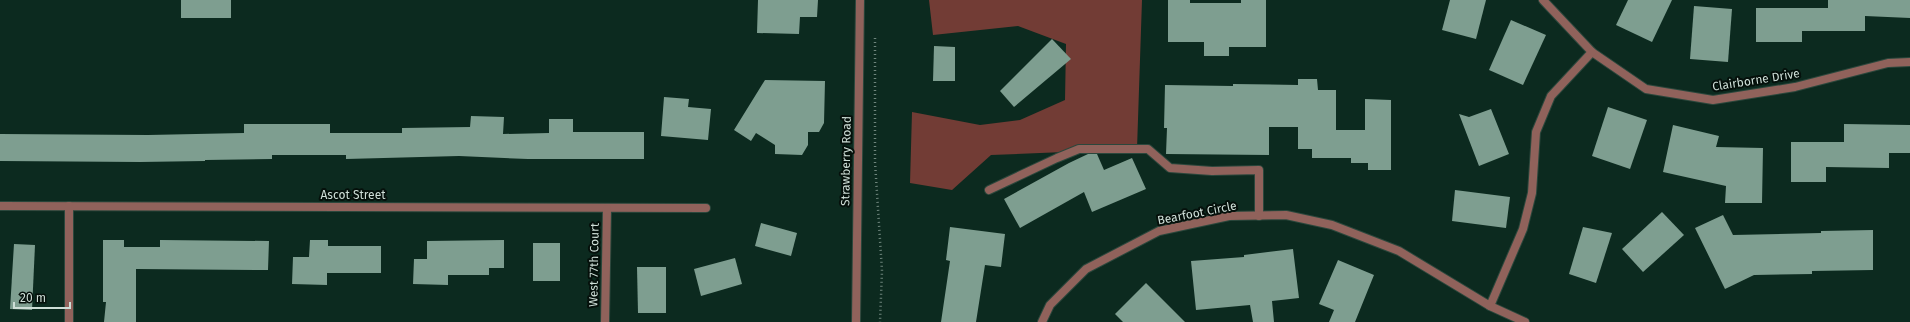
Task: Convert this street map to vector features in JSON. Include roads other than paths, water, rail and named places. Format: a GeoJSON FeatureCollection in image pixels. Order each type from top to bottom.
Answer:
{"type":"FeatureCollection","features":[{"type":"Feature","properties":{"kind":"street","name":"Strawberry Road"},"geometry":{"type":"LineString","coordinates":[[856,322],[860,0]]}},
{"type":"Feature","properties":{"kind":"street","name":"Clairborne Drive"},"geometry":{"type":"LineString","coordinates":[[1543,0],[1592,52],[1646,89],[1713,100],[1795,87],[1888,63],[1910,62]]}},
{"type":"Feature","properties":{"kind":"street"},"geometry":{"type":"LineString","coordinates":[[1490,306],[1523,229],[1532,193],[1536,132],[1551,96],[1592,52]]}},
{"type":"Feature","properties":{"kind":"street"},"geometry":{"type":"LineString","coordinates":[[989,190],[1057,158],[1079,150],[1148,149],[1170,168],[1212,171],[1259,170],[1259,216]]}},
{"type":"Feature","properties":{"kind":"street","name":"Ascot Street"},"geometry":{"type":"LineString","coordinates":[[0,206],[607,209],[706,208]]}},
{"type":"Feature","properties":{"kind":"street"},"geometry":{"type":"LineString","coordinates":[[69,206],[69,322]]}},
{"type":"Feature","properties":{"kind":"street","name":"West 77th Court"},"geometry":{"type":"LineString","coordinates":[[605,322],[607,209]]}},
{"type":"Feature","properties":{"kind":"street","name":"Bearfoot Circle"},"geometry":{"type":"LineString","coordinates":[[1042,322],[1050,305],[1086,269],[1159,231],[1229,216],[1286,215],[1332,225],[1400,251],[1490,306],[1525,322]]}}]}
